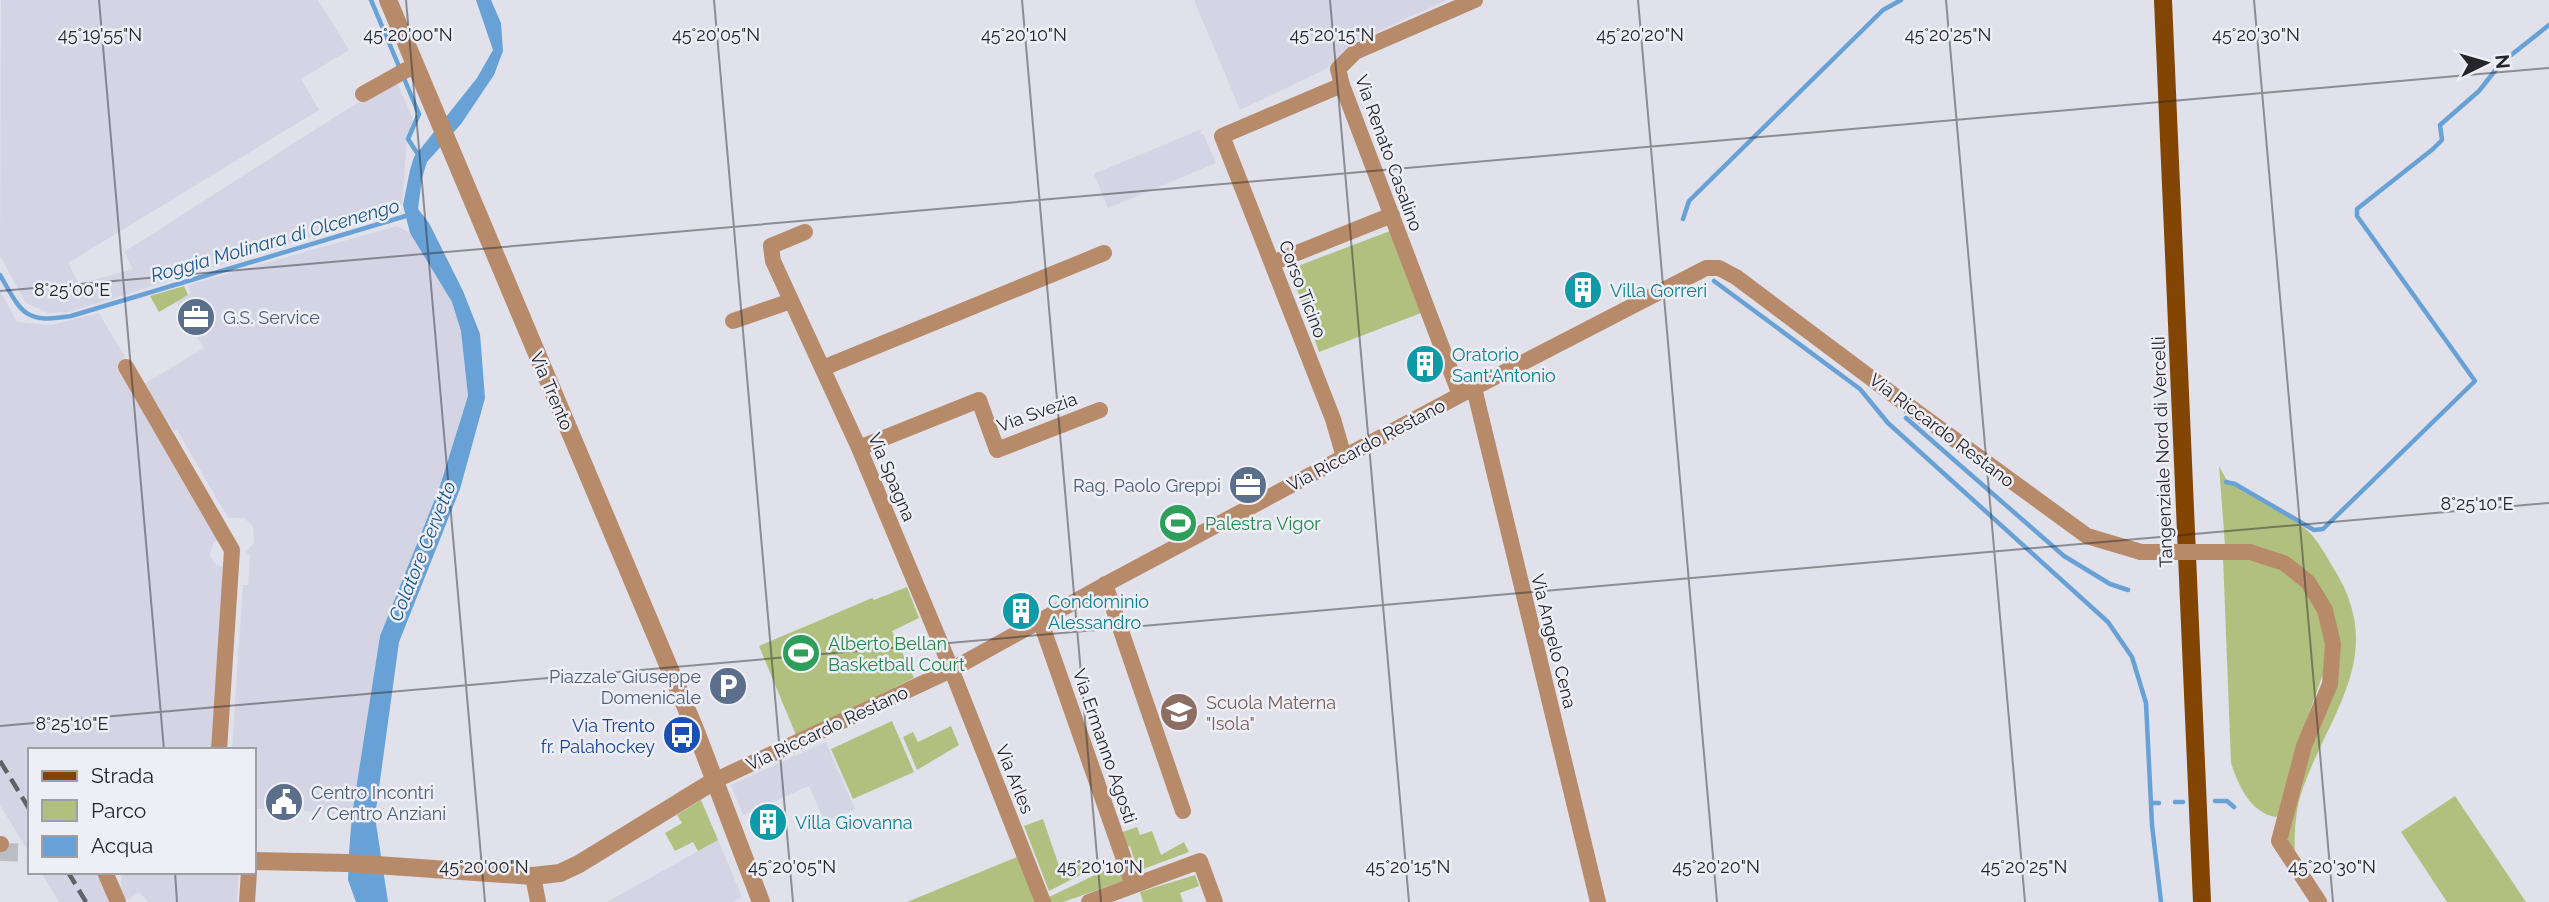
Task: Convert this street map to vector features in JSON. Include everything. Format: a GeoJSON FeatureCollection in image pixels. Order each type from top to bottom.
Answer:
{"type":"FeatureCollection","features":[{"type":"Feature","properties":{"kind":"main road","name":"Tangenziale Nord di Vercelli"},"geometry":{"type":"LineString","coordinates":[[2163,0],[2202,902]]}},
{"type":"Feature","properties":{"kind":"street","name":"Via Trento"},"geometry":{"type":"LineString","coordinates":[[388,0],[405,71],[435,113],[695,729],[761,902]]}},
{"type":"Feature","properties":{"kind":"street","name":"Via Renato Casalino"},"geometry":{"type":"LineString","coordinates":[[1467,391],[1392,215],[1338,69],[1355,52],[1475,0]]}},
{"type":"Feature","properties":{"kind":"street"},"geometry":{"type":"LineString","coordinates":[[363,94],[405,71]]}},
{"type":"Feature","properties":{"kind":"street","name":"Corso Ticino"},"geometry":{"type":"LineString","coordinates":[[1342,85],[1222,135],[1333,419],[1344,457]]}},
{"type":"Feature","properties":{"kind":"street"},"geometry":{"type":"LineString","coordinates":[[1272,263],[1392,215]]}},
{"type":"Feature","properties":{"kind":"street","name":"Via Spagna"},"geometry":{"type":"LineString","coordinates":[[805,232],[771,246],[773,261],[859,448],[951,670]]}},
{"type":"Feature","properties":{"kind":"street"},"geometry":{"type":"LineString","coordinates":[[823,368],[1104,253]]}},
{"type":"Feature","properties":{"kind":"street","name":"Via Riccardo Restano"},"geometry":{"type":"LineString","coordinates":[[256,861],[348,863],[533,876],[560,873],[715,781],[951,670],[1105,584],[1467,391],[1706,268],[1719,268],[1736,276],[1899,400],[2087,536],[2140,552],[2250,552],[2284,562],[2308,582],[2325,610],[2333,644],[2330,684],[2304,746],[2279,841],[2319,902]]}},
{"type":"Feature","properties":{"kind":"street"},"geometry":{"type":"LineString","coordinates":[[733,321],[791,301]]}},
{"type":"Feature","properties":{"kind":"street"},"geometry":{"type":"LineString","coordinates":[[126,367],[232,550],[219,748]]}},
{"type":"Feature","properties":{"kind":"street","name":"Via Angelo Cena"},"geometry":{"type":"LineString","coordinates":[[1467,391],[1598,902]]}},
{"type":"Feature","properties":{"kind":"street","name":"Via Svezia"},"geometry":{"type":"LineString","coordinates":[[859,448],[979,400],[997,450],[1100,410]]}},
{"type":"Feature","properties":{"kind":"street"},"geometry":{"type":"LineString","coordinates":[[1105,584],[1183,811]]}},
{"type":"Feature","properties":{"kind":"street","name":"Via Ermanno Agosti"},"geometry":{"type":"LineString","coordinates":[[1040,620],[1133,885]]}},
{"type":"Feature","properties":{"kind":"street","name":"Via Arles"},"geometry":{"type":"LineString","coordinates":[[951,670],[1043,902]]}},
{"type":"Feature","properties":{"kind":"street"},"geometry":{"type":"LineString","coordinates":[[1089,902],[1200,861],[1214,902]]}},
{"type":"Feature","properties":{"kind":"street"},"geometry":{"type":"LineString","coordinates":[[106,874],[118,902]]}},
{"type":"Feature","properties":{"kind":"street"},"geometry":{"type":"LineString","coordinates":[[247,902],[249,874]]}},
{"type":"Feature","properties":{"kind":"street"},"geometry":{"type":"LineString","coordinates":[[533,876],[538,902]]}},
{"type":"Feature","properties":{"kind":"shaded area"},"geometry":{"type":"Polygon","coordinates":[[[1,0],[318,0],[349,50],[301,79],[319,110],[68,263],[79,284],[133,269],[124,252],[385,85],[398,85],[415,124],[407,138],[402,205],[346,226],[69,312],[48,313],[26,303],[0,256],[1,0]]]}},
{"type":"Feature","properties":{"kind":"shaded area"},"geometry":{"type":"Polygon","coordinates":[[[1194,0],[1447,0],[1353,43],[1326,69],[1240,110],[1194,0]]]}},
{"type":"Feature","properties":{"kind":"shaded area"},"geometry":{"type":"Polygon","coordinates":[[[1202,129],[1200,133],[1204,135],[1216,163],[1108,208],[1094,174],[1202,129]]]}},
{"type":"Feature","properties":{"kind":"shaded area"},"geometry":{"type":"Polygon","coordinates":[[[397,226],[410,233],[452,302],[461,331],[468,396],[439,489],[380,636],[352,815],[304,811],[304,796],[265,794],[264,809],[256,809],[256,748],[232,748],[243,585],[248,585],[250,556],[246,552],[254,543],[253,526],[244,518],[228,518],[177,430],[174,431],[144,384],[204,348],[176,302],[191,293],[188,285],[397,226]]]}},
{"type":"Feature","properties":{"kind":"shaded area"},"geometry":{"type":"Polygon","coordinates":[[[0,290],[17,322],[51,325],[99,313],[125,357],[117,368],[218,540],[213,543],[210,556],[216,565],[224,567],[211,748],[28,748],[28,851],[0,805],[0,290]]]}},
{"type":"Feature","properties":{"kind":"shaded area"},"geometry":{"type":"Polygon","coordinates":[[[826,742],[855,809],[825,822],[809,786],[743,815],[731,785],[826,742]]]}},
{"type":"Feature","properties":{"kind":"shaded area"},"geometry":{"type":"Polygon","coordinates":[[[718,840],[742,897],[739,899],[733,902],[607,902],[718,840]]]}},
{"type":"Feature","properties":{"kind":"shaded area"},"geometry":{"type":"Polygon","coordinates":[[[42,874],[102,874],[113,902],[59,902],[42,874]]]}},
{"type":"Feature","properties":{"kind":"shaded area"},"geometry":{"type":"Polygon","coordinates":[[[122,874],[238,874],[237,902],[148,902],[139,892],[129,899],[120,897],[122,874]]]}},
{"type":"Feature","properties":{"kind":"green space"},"geometry":{"type":"Polygon","coordinates":[[[1390,231],[1421,313],[1319,352],[1290,269],[1390,231]]]}},
{"type":"Feature","properties":{"kind":"green space"},"geometry":{"type":"Polygon","coordinates":[[[184,286],[188,295],[159,312],[150,296],[184,286]]]}},
{"type":"Feature","properties":{"kind":"green space"},"geometry":{"type":"Polygon","coordinates":[[[2219,466],[2226,479],[2234,486],[2291,518],[2311,534],[2322,548],[2349,600],[2355,628],[2355,655],[2349,681],[2300,796],[2295,857],[2290,851],[2286,830],[2291,804],[2335,684],[2311,577],[2225,545],[2219,466]]]}},
{"type":"Feature","properties":{"kind":"green space"},"geometry":{"type":"Polygon","coordinates":[[[2223,557],[2247,557],[2281,567],[2299,582],[2320,613],[2328,660],[2276,817],[2252,804],[2241,788],[2231,763],[2223,557]]]}},
{"type":"Feature","properties":{"kind":"green space"},"geometry":{"type":"Polygon","coordinates":[[[907,587],[919,618],[892,631],[914,678],[796,735],[759,646],[872,598],[874,600],[907,587]]]}},
{"type":"Feature","properties":{"kind":"green space"},"geometry":{"type":"Polygon","coordinates":[[[892,721],[914,772],[853,799],[831,749],[892,721]]]}},
{"type":"Feature","properties":{"kind":"green space"},"geometry":{"type":"Polygon","coordinates":[[[951,726],[959,745],[917,770],[903,737],[913,732],[918,742],[951,726]]]}},
{"type":"Feature","properties":{"kind":"green space"},"geometry":{"type":"Polygon","coordinates":[[[2455,796],[2526,902],[2447,902],[2401,832],[2455,796]]]}},
{"type":"Feature","properties":{"kind":"green space"},"geometry":{"type":"Polygon","coordinates":[[[701,800],[718,840],[698,851],[693,842],[675,851],[665,833],[682,823],[677,815],[701,800]]]}},
{"type":"Feature","properties":{"kind":"green space"},"geometry":{"type":"Polygon","coordinates":[[[1043,819],[1060,869],[1081,860],[1086,872],[1049,891],[1024,826],[1043,819]]]}},
{"type":"Feature","properties":{"kind":"green space"},"geometry":{"type":"Polygon","coordinates":[[[1137,827],[1140,835],[1152,831],[1161,855],[1184,842],[1189,852],[1138,871],[1130,846],[1125,847],[1120,833],[1137,827]]]}},
{"type":"Feature","properties":{"kind":"green space"},"geometry":{"type":"Polygon","coordinates":[[[1017,857],[1035,902],[907,902],[1017,857]]]}},
{"type":"Feature","properties":{"kind":"green space"},"geometry":{"type":"Polygon","coordinates":[[[1118,864],[1124,881],[1063,902],[1051,902],[1049,897],[1118,864]]]}},
{"type":"Feature","properties":{"kind":"green space"},"geometry":{"type":"Polygon","coordinates":[[[1195,875],[1199,886],[1180,893],[1183,902],[1143,902],[1140,892],[1195,875]]]}},
{"type":"Feature","properties":{"kind":"water","name":"Colatore Cervetto"},"geometry":{"type":"Polygon","coordinates":[[[476,0],[491,0],[501,23],[503,51],[494,75],[461,124],[427,162],[418,209],[429,223],[463,291],[480,334],[485,398],[460,489],[399,642],[375,817],[388,902],[356,902],[348,880],[352,815],[380,636],[439,489],[468,396],[461,331],[452,302],[410,233],[403,205],[414,157],[477,78],[493,50],[476,0]]]}},
{"type":"Feature","properties":{"kind":"waterway"},"geometry":{"type":"LineString","coordinates":[[371,0],[419,114],[408,139],[421,159]]}},
{"type":"Feature","properties":{"kind":"waterway"},"geometry":{"type":"LineString","coordinates":[[1683,219],[1689,201],[1883,10],[1901,0]]}},
{"type":"Feature","properties":{"kind":"waterway"},"geometry":{"type":"LineString","coordinates":[[2226,482],[2235,484],[2314,530],[2323,529],[2475,381],[2357,216],[2357,209],[2433,149],[2442,140],[2440,125],[2479,91],[2501,63],[2549,25]]}},
{"type":"Feature","properties":{"kind":"waterway","name":"Roggia Molinara di Olcenengo"},"geometry":{"type":"LineString","coordinates":[[0,275],[26,313],[43,318],[71,316],[409,215]]}},
{"type":"Feature","properties":{"kind":"waterway"},"geometry":{"type":"LineString","coordinates":[[1714,281],[1860,389],[1888,423],[2108,622],[2132,657],[2146,703],[2152,825],[2161,902]]}},
{"type":"Feature","properties":{"kind":"waterway"},"geometry":{"type":"LineString","coordinates":[[1906,418],[2064,556],[2110,584],[2128,590]]}},
{"type":"Feature","properties":{"kind":"waterway"},"geometry":{"type":"LineString","coordinates":[[2215,801],[2227,801],[2234,807]]}},
{"type":"Feature","properties":{"kind":"waterway"},"geometry":{"type":"LineString","coordinates":[[2175,802],[2183,802]]}},
{"type":"Feature","properties":{"kind":"waterway"},"geometry":{"type":"LineString","coordinates":[[2151,803],[2159,803]]}},
{"type":"Feature","properties":{"kind":"tunnel"},"geometry":{"type":"LineString","coordinates":[[0,852],[28,853]]}},
{"type":"Feature","properties":{"kind":"railway"},"geometry":{"type":"LineString","coordinates":[[0,761],[28,807]]}},
{"type":"Feature","properties":{"kind":"railway"},"geometry":{"type":"LineString","coordinates":[[69,874],[86,902]]}},
{"type":"Feature","properties":{"kind":"place","name":"Villa Gorreri"},"geometry":{"type":"Point","coordinates":[1583,290]}},
{"type":"Feature","properties":{"kind":"place","name":"G.S. Service"},"geometry":{"type":"Point","coordinates":[196,317]}},
{"type":"Feature","properties":{"kind":"place","name":"Oratorio Sant'Antonio"},"geometry":{"type":"Point","coordinates":[1425,364]}},
{"type":"Feature","properties":{"kind":"place","name":"Rag. Paolo Greppi"},"geometry":{"type":"Point","coordinates":[1248,485]}},
{"type":"Feature","properties":{"kind":"place","name":"Palestra Vigor"},"geometry":{"type":"Point","coordinates":[1178,523]}},
{"type":"Feature","properties":{"kind":"place","name":"Condominio Alessandro"},"geometry":{"type":"Point","coordinates":[1021,611]}},
{"type":"Feature","properties":{"kind":"place","name":"Alberto Bellan Basketball Court"},"geometry":{"type":"Point","coordinates":[801,653]}},
{"type":"Feature","properties":{"kind":"place","name":"Piazzale Giuseppe Domenicale"},"geometry":{"type":"Point","coordinates":[728,686]}},
{"type":"Feature","properties":{"kind":"place","name":"Scuola Materna \"Isola\""},"geometry":{"type":"Point","coordinates":[1179,712]}},
{"type":"Feature","properties":{"kind":"place","name":"Via Trento fr. Palahockey"},"geometry":{"type":"Point","coordinates":[682,735]}},
{"type":"Feature","properties":{"kind":"place","name":"Centro Incontri / Centro Anziani"},"geometry":{"type":"Point","coordinates":[284,802]}},
{"type":"Feature","properties":{"kind":"place","name":"Villa Giovanna"},"geometry":{"type":"Point","coordinates":[768,822]}}]}
